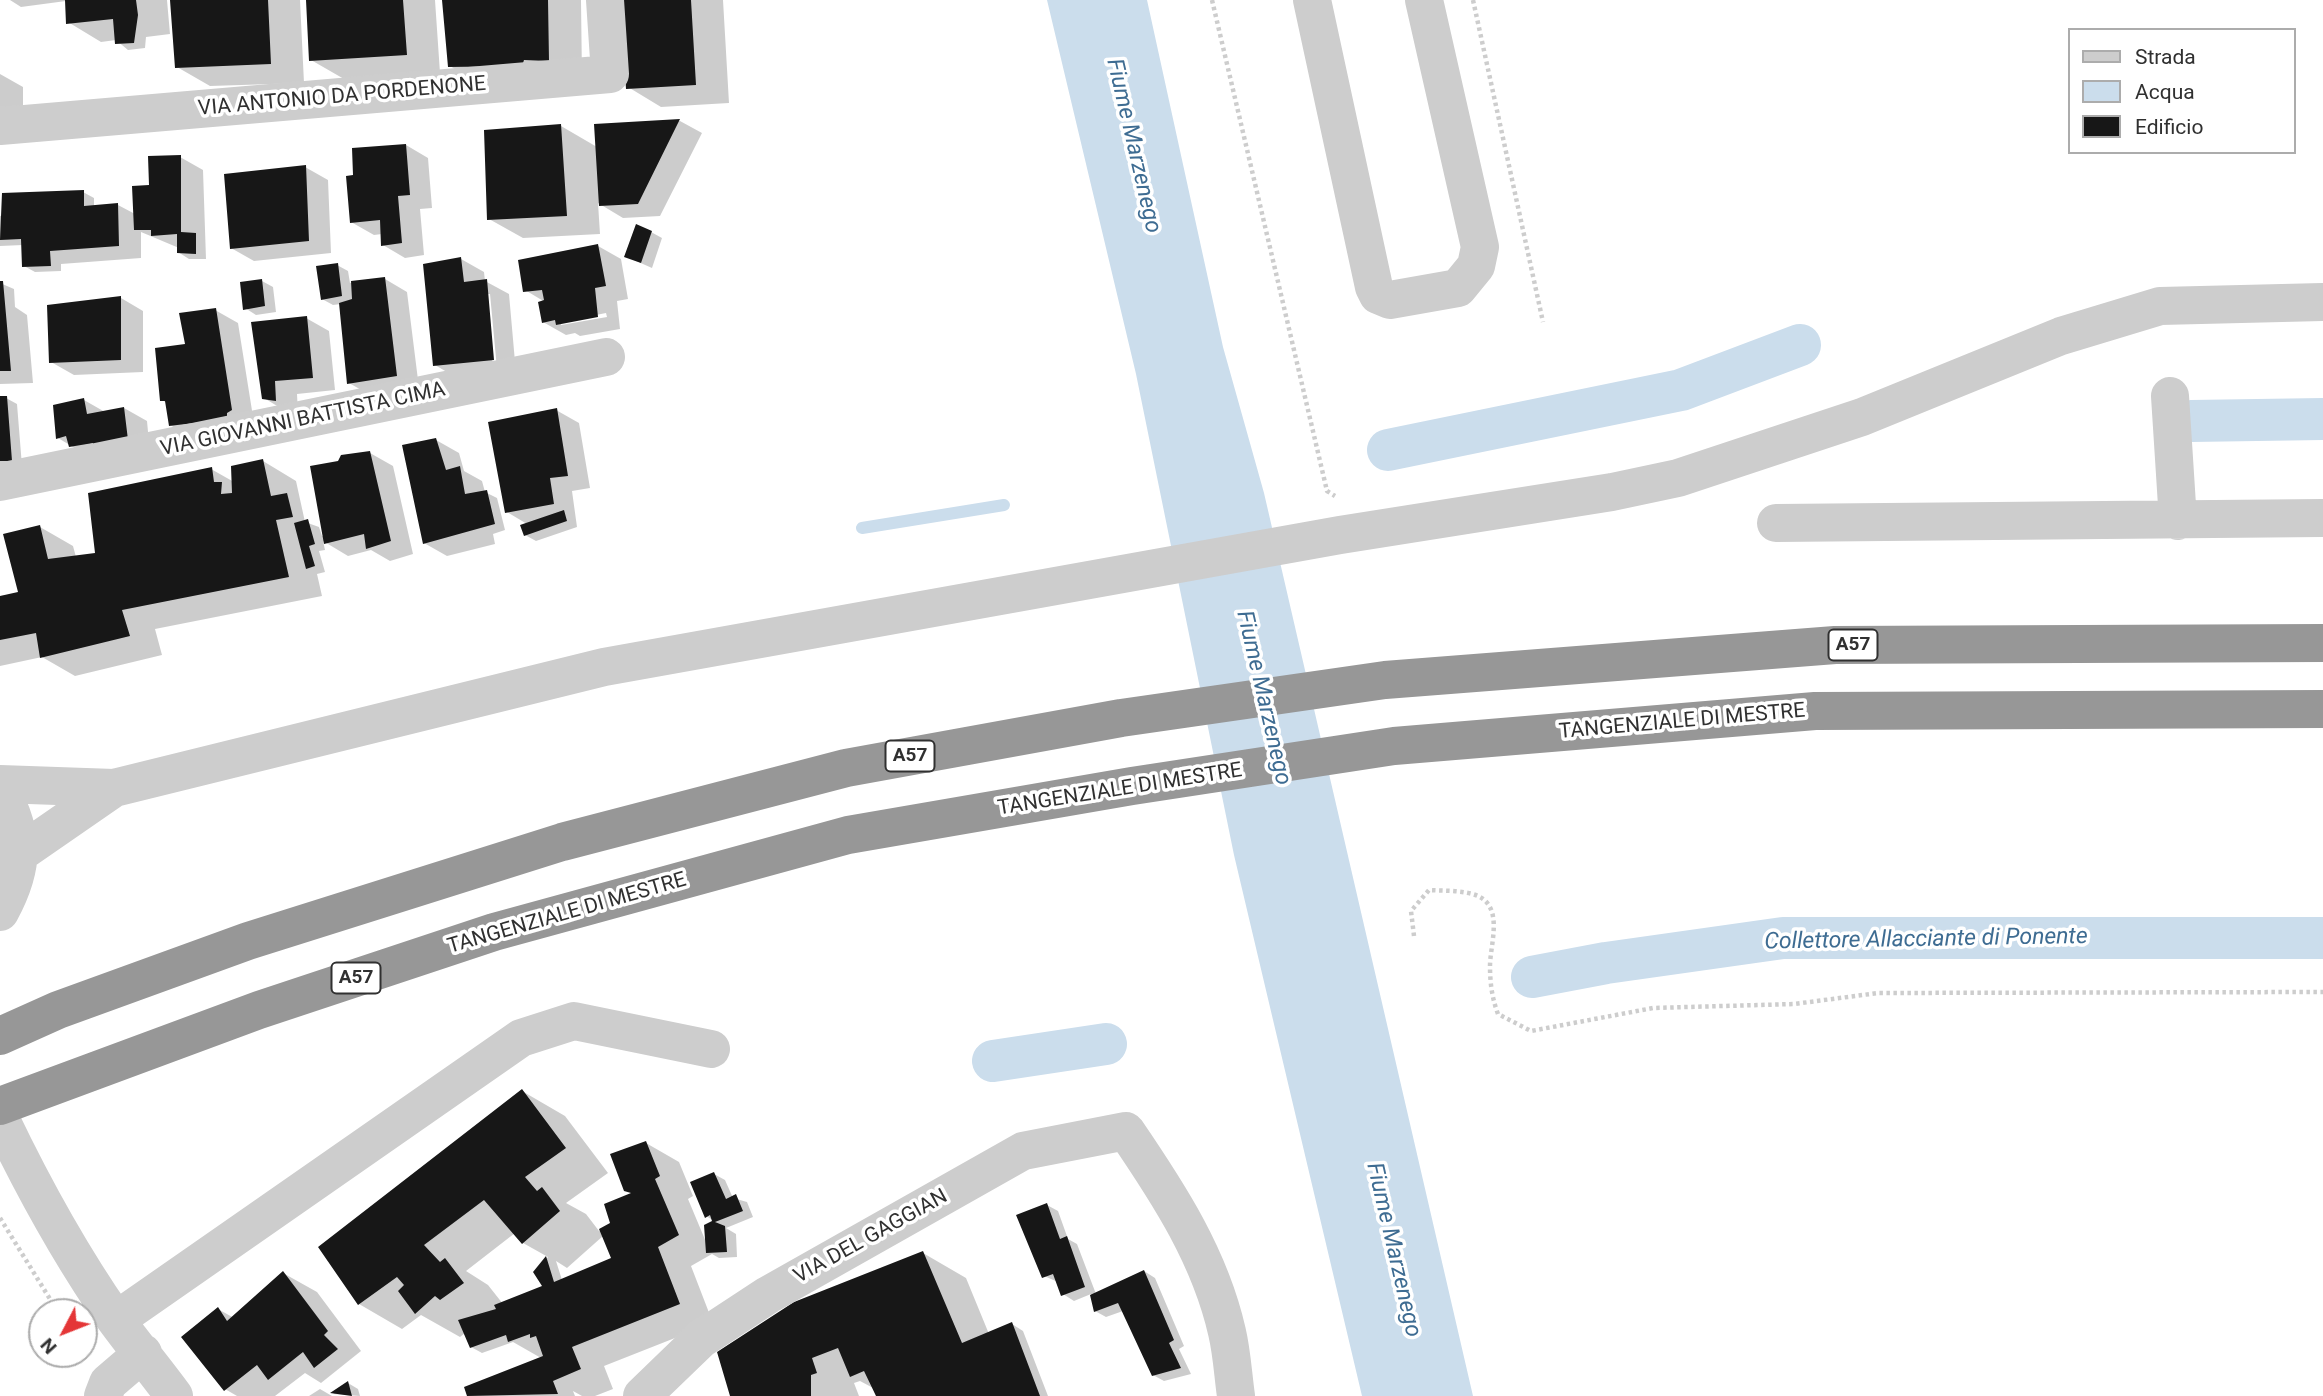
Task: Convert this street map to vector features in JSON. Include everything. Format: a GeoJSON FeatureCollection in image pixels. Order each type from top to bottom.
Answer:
{"type":"FeatureCollection","features":[{"type":"Feature","properties":{"kind":"highway","name":"A57"},"geometry":{"type":"LineString","coordinates":[[0,1036],[58,1010],[356,905],[562,842],[846,768],[1121,718],[1385,680],[1835,645],[2323,643]]}},
{"type":"Feature","properties":{"kind":"highway","name":"TANGENZIALE DI MESTRE"},"geometry":{"type":"LineString","coordinates":[[0,1106],[259,1010],[494,932],[848,835],[1132,786],[1394,746],[1815,711],[2323,709]]}},
{"type":"Feature","properties":{"kind":"street","name":"VIA ANTONIO DA PORDENONE"},"geometry":{"type":"LineString","coordinates":[[0,126],[610,74],[605,0]]}},
{"type":"Feature","properties":{"kind":"street"},"geometry":{"type":"LineString","coordinates":[[1312,0],[1374,287],[1378,295],[1390,300],[1458,288],[1476,266],[1480,247],[1424,0]]}},
{"type":"Feature","properties":{"kind":"street"},"geometry":{"type":"LineString","coordinates":[[0,783],[114,788],[604,667],[1340,535],[1612,492],[1678,478],[1862,417],[2061,336],[2160,306],[2323,302]]}},
{"type":"Feature","properties":{"kind":"street","name":"VIA GIOVANNI BATTISTA CIMA"},"geometry":{"type":"LineString","coordinates":[[0,482],[606,357]]}},
{"type":"Feature","properties":{"kind":"street"},"geometry":{"type":"LineString","coordinates":[[2170,396],[2178,521]]}},
{"type":"Feature","properties":{"kind":"street"},"geometry":{"type":"LineString","coordinates":[[1776,523],[2323,518]]}},
{"type":"Feature","properties":{"kind":"street"},"geometry":{"type":"LineString","coordinates":[[20,853],[114,788]]}},
{"type":"Feature","properties":{"kind":"street"},"geometry":{"type":"LineString","coordinates":[[0,789],[15,817],[20,853],[14,886],[0,912]]}},
{"type":"Feature","properties":{"kind":"street"},"geometry":{"type":"LineString","coordinates":[[116,1320],[521,1038],[574,1021],[711,1049]]}},
{"type":"Feature","properties":{"kind":"street"},"geometry":{"type":"LineString","coordinates":[[0,1118],[26,1173],[116,1320],[174,1396]]}},
{"type":"Feature","properties":{"kind":"street","name":"VIA DEL GAGGIAN"},"geometry":{"type":"LineString","coordinates":[[642,1396],[701,1339],[768,1295],[1023,1151],[1126,1131],[1169,1193],[1203,1256],[1227,1332],[1236,1396]]}},
{"type":"Feature","properties":{"kind":"street"},"geometry":{"type":"LineString","coordinates":[[103,1396],[108,1383],[143,1353]]}},
{"type":"Feature","properties":{"kind":"path"},"geometry":{"type":"LineString","coordinates":[[1212,0],[1327,491],[1337,497]]}},
{"type":"Feature","properties":{"kind":"path"},"geometry":{"type":"LineString","coordinates":[[1473,0],[1543,322]]}},
{"type":"Feature","properties":{"kind":"path"},"geometry":{"type":"LineString","coordinates":[[1413,936],[1411,911],[1429,890],[1479,896],[1490,906],[1494,927],[1490,974],[1491,994],[1498,1014],[1531,1031],[1653,1008],[1794,1004],[1878,993],[2323,992]]}},
{"type":"Feature","properties":{"kind":"path"},"geometry":{"type":"LineString","coordinates":[[0,1218],[49,1298]]}},
{"type":"Feature","properties":{"kind":"water","name":"Fiume Marzenego"},"geometry":{"type":"Polygon","coordinates":[[[1047,0],[1147,0],[1223,347],[1264,493],[1473,1396],[1362,1396],[1234,855],[1136,374],[1047,0]]]}},
{"type":"Feature","properties":{"kind":"building"},"geometry":{"type":"Polygon","coordinates":[[[65,0],[136,0],[138,15],[134,43],[115,44],[113,19],[66,24],[65,0]]]}},
{"type":"Feature","properties":{"kind":"building"},"geometry":{"type":"Polygon","coordinates":[[[170,0],[268,0],[271,64],[175,68],[170,0]]]}},
{"type":"Feature","properties":{"kind":"building"},"geometry":{"type":"Polygon","coordinates":[[[306,0],[403,0],[407,55],[309,61],[306,0]]]}},
{"type":"Feature","properties":{"kind":"building"},"geometry":{"type":"Polygon","coordinates":[[[442,0],[548,0],[549,61],[524,60],[522,66],[448,67],[442,0]]]}},
{"type":"Feature","properties":{"kind":"building"},"geometry":{"type":"Polygon","coordinates":[[[620,0],[691,0],[696,85],[626,89],[620,0]]]}},
{"type":"Feature","properties":{"kind":"building"},"geometry":{"type":"Polygon","coordinates":[[[680,119],[638,204],[599,206],[594,124],[680,119]]]}},
{"type":"Feature","properties":{"kind":"building"},"geometry":{"type":"Polygon","coordinates":[[[561,124],[567,216],[487,220],[484,130],[561,124]]]}},
{"type":"Feature","properties":{"kind":"building"},"geometry":{"type":"Polygon","coordinates":[[[406,144],[410,195],[398,196],[402,243],[381,246],[380,220],[350,223],[346,176],[353,175],[352,148],[406,144]]]}},
{"type":"Feature","properties":{"kind":"building"},"geometry":{"type":"Polygon","coordinates":[[[181,155],[181,232],[196,233],[196,254],[177,253],[177,234],[151,236],[151,230],[134,230],[132,186],[149,185],[148,156],[181,155]]]}},
{"type":"Feature","properties":{"kind":"building"},"geometry":{"type":"Polygon","coordinates":[[[306,165],[309,241],[230,249],[224,174],[306,165]]]}},
{"type":"Feature","properties":{"kind":"building"},"geometry":{"type":"Polygon","coordinates":[[[84,190],[84,206],[118,203],[119,246],[50,251],[51,266],[22,267],[21,239],[0,240],[2,193],[84,190]]]}},
{"type":"Feature","properties":{"kind":"building"},"geometry":{"type":"Polygon","coordinates":[[[636,224],[652,231],[641,263],[624,257],[636,224]]]}},
{"type":"Feature","properties":{"kind":"building"},"geometry":{"type":"Polygon","coordinates":[[[598,244],[606,286],[595,288],[598,317],[556,325],[555,320],[542,323],[538,302],[544,300],[542,290],[523,292],[518,260],[598,244]]]}},
{"type":"Feature","properties":{"kind":"building"},"geometry":{"type":"Polygon","coordinates":[[[461,257],[464,282],[487,279],[494,360],[433,366],[423,264],[461,257]]]}},
{"type":"Feature","properties":{"kind":"building"},"geometry":{"type":"Polygon","coordinates":[[[338,263],[342,296],[321,300],[316,266],[338,263]]]}},
{"type":"Feature","properties":{"kind":"building"},"geometry":{"type":"Polygon","coordinates":[[[385,277],[397,376],[347,384],[339,303],[352,299],[351,281],[385,277]]]}},
{"type":"Feature","properties":{"kind":"building"},"geometry":{"type":"Polygon","coordinates":[[[262,279],[265,306],[243,310],[240,282],[262,279]]]}},
{"type":"Feature","properties":{"kind":"building"},"geometry":{"type":"Polygon","coordinates":[[[0,281],[3,281],[11,371],[0,371],[0,281]]]}},
{"type":"Feature","properties":{"kind":"building"},"geometry":{"type":"Polygon","coordinates":[[[121,296],[121,360],[49,363],[47,305],[121,296]]]}},
{"type":"Feature","properties":{"kind":"building"},"geometry":{"type":"Polygon","coordinates":[[[216,308],[232,410],[227,413],[227,419],[169,426],[165,401],[160,401],[155,348],[185,344],[179,313],[216,308]]]}},
{"type":"Feature","properties":{"kind":"building"},"geometry":{"type":"Polygon","coordinates":[[[307,316],[313,378],[275,381],[276,401],[262,399],[251,322],[307,316]]]}},
{"type":"Feature","properties":{"kind":"building"},"geometry":{"type":"Polygon","coordinates":[[[0,396],[7,396],[12,461],[0,461],[0,396]]]}},
{"type":"Feature","properties":{"kind":"building"},"geometry":{"type":"Polygon","coordinates":[[[84,398],[87,414],[124,407],[128,440],[94,448],[93,443],[69,447],[66,436],[56,439],[53,405],[84,398]]]}},
{"type":"Feature","properties":{"kind":"building"},"geometry":{"type":"Polygon","coordinates":[[[557,408],[568,476],[550,478],[554,504],[505,513],[488,422],[557,408]]]}},
{"type":"Feature","properties":{"kind":"building"},"geometry":{"type":"Polygon","coordinates":[[[436,438],[446,470],[460,466],[465,494],[487,490],[495,524],[423,544],[402,445],[436,438]]]}},
{"type":"Feature","properties":{"kind":"building"},"geometry":{"type":"Polygon","coordinates":[[[370,451],[391,541],[366,549],[364,534],[324,544],[310,466],[338,461],[341,455],[370,451]]]}},
{"type":"Feature","properties":{"kind":"building"},"geometry":{"type":"Polygon","coordinates":[[[263,459],[271,496],[287,493],[293,517],[276,520],[289,577],[122,610],[130,636],[40,658],[36,633],[0,640],[0,596],[18,592],[3,534],[40,525],[48,559],[95,553],[88,493],[212,467],[214,482],[222,482],[221,494],[232,493],[231,466],[263,459]]]}},
{"type":"Feature","properties":{"kind":"building"},"geometry":{"type":"Polygon","coordinates":[[[564,510],[567,521],[524,536],[520,525],[564,510]]]}},
{"type":"Feature","properties":{"kind":"building"},"geometry":{"type":"Polygon","coordinates":[[[308,519],[315,544],[309,546],[315,566],[306,569],[294,523],[308,519]]]}},
{"type":"Feature","properties":{"kind":"building"},"geometry":{"type":"Polygon","coordinates":[[[522,1089],[566,1148],[525,1177],[537,1191],[542,1187],[560,1211],[522,1244],[484,1200],[424,1245],[440,1262],[445,1258],[464,1283],[440,1300],[435,1296],[415,1314],[398,1291],[404,1285],[397,1277],[358,1305],[318,1247],[522,1089]]]}},
{"type":"Feature","properties":{"kind":"building"},"geometry":{"type":"Polygon","coordinates":[[[646,1141],[660,1176],[655,1179],[679,1235],[658,1247],[680,1304],[572,1347],[581,1369],[553,1381],[558,1394],[467,1396],[464,1387],[543,1356],[536,1336],[530,1338],[530,1334],[508,1342],[506,1335],[470,1348],[458,1320],[496,1309],[494,1305],[542,1286],[533,1272],[546,1256],[554,1282],[611,1258],[599,1229],[610,1223],[604,1204],[631,1193],[624,1191],[610,1154],[646,1141]]]}},
{"type":"Feature","properties":{"kind":"building"},"geometry":{"type":"Polygon","coordinates":[[[714,1172],[726,1199],[736,1194],[743,1211],[715,1222],[725,1226],[727,1252],[706,1253],[704,1225],[712,1221],[710,1215],[705,1218],[690,1182],[714,1172]]]}},
{"type":"Feature","properties":{"kind":"building"},"geometry":{"type":"Polygon","coordinates":[[[1047,1203],[1060,1239],[1067,1236],[1085,1287],[1061,1296],[1053,1274],[1042,1278],[1016,1215],[1047,1203]]]}},
{"type":"Feature","properties":{"kind":"building"},"geometry":{"type":"Polygon","coordinates":[[[923,1251],[962,1343],[1012,1322],[1040,1396],[876,1396],[864,1371],[850,1377],[838,1348],[812,1358],[817,1373],[811,1375],[811,1396],[730,1396],[717,1352],[794,1302],[923,1251]]]}},
{"type":"Feature","properties":{"kind":"building"},"geometry":{"type":"Polygon","coordinates":[[[1144,1270],[1174,1340],[1169,1343],[1181,1368],[1152,1376],[1118,1303],[1094,1312],[1090,1295],[1144,1270]]]}},
{"type":"Feature","properties":{"kind":"building"},"geometry":{"type":"Polygon","coordinates":[[[283,1271],[328,1331],[324,1335],[338,1349],[314,1368],[303,1352],[268,1380],[257,1365],[224,1391],[181,1337],[218,1307],[227,1321],[283,1271]]]}},
{"type":"Feature","properties":{"kind":"building"},"geometry":{"type":"Polygon","coordinates":[[[348,1381],[352,1396],[330,1393],[348,1381]]]}},
{"type":"Feature","properties":{"kind":"waterway"},"geometry":{"type":"LineString","coordinates":[[1388,450],[1681,390],[1800,345]]}},
{"type":"Feature","properties":{"kind":"waterway"},"geometry":{"type":"LineString","coordinates":[[2191,421],[2323,419]]}},
{"type":"Feature","properties":{"kind":"waterway"},"geometry":{"type":"LineString","coordinates":[[862,528],[1004,505]]}},
{"type":"Feature","properties":{"kind":"waterway","name":"Collettore Allacciante di Ponente"},"geometry":{"type":"LineString","coordinates":[[1532,977],[1606,963],[1783,938],[2323,938]]}},
{"type":"Feature","properties":{"kind":"waterway","name":"Collettore Allacciante di Ponente"},"geometry":{"type":"LineString","coordinates":[[993,1061],[1106,1044]]}}]}
